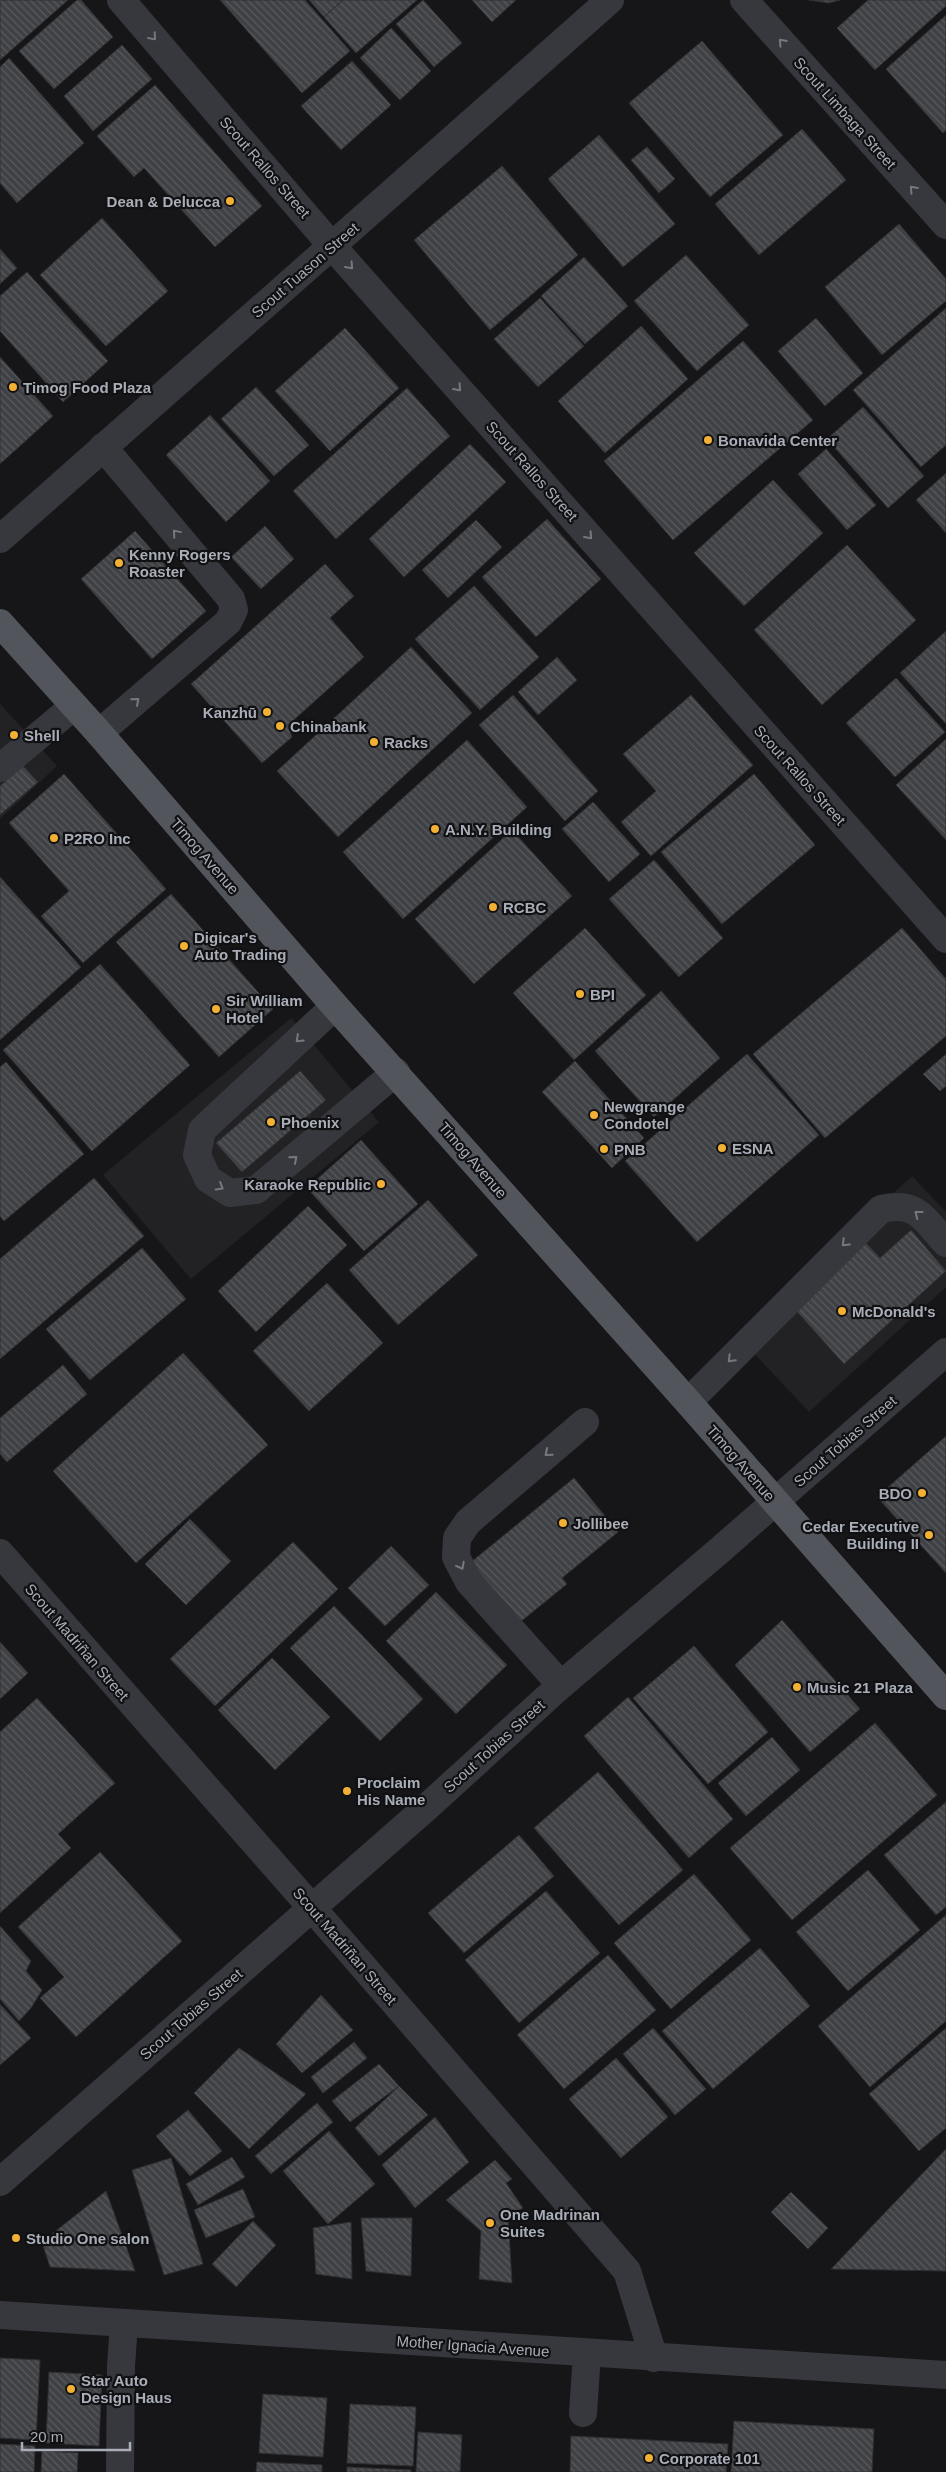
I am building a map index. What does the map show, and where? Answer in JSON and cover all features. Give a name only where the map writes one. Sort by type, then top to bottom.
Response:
[{"type":"main road","name":"Timog Avenue","points":[[2,629],[99,733],[334,1006],[396,1072],[946,1696]]},
{"type":"street","name":"Scout Rallos Street","points":[[122,0],[332,246],[946,939]]},
{"type":"street","name":"Scout Tuason Street","points":[[0,539],[610,0]]},
{"type":"street","name":"Scout Limbaga Street","points":[[744,0],[946,225]]},
{"type":"street","points":[[99,733],[228,622],[234,610],[232,599],[103,447]]},
{"type":"street","points":[[0,768],[74,706]]},
{"type":"street","points":[[334,1006],[202,1130],[197,1155],[208,1179],[230,1193],[256,1190],[396,1072]]},
{"type":"street","points":[[688,1402],[880,1209],[899,1205],[916,1211],[946,1242]]},
{"type":"street","name":"Scout Tobias Street","points":[[0,2182],[312,1908],[561,1685],[775,1502],[946,1352]]},
{"type":"street","points":[[561,1685],[469,1582],[456,1557],[457,1538],[468,1522],[585,1422]]},
{"type":"street","name":"Scout Madriñan Street","points":[[0,1553],[627,2270],[654,2358]]},
{"type":"street","name":"Mother Ignacia Avenue","points":[[0,2315],[587,2354],[946,2375]]},
{"type":"street","points":[[120,2472],[121,2366],[124,2323]]},
{"type":"street","points":[[583,2413],[587,2354]]},
{"type":"shaded area","name":"Shell","points":[[0,704],[57,766],[0,819]]},
{"type":"shaded area","points":[[291,1018],[379,1122],[191,1279],[103,1175]]},
{"type":"shaded area","name":"McDonald's","points":[[912,1176],[946,1212],[946,1287],[809,1412],[738,1336]]},
{"type":"building","points":[[0,0],[68,0],[0,60]]},
{"type":"building","points":[[77,0],[81,0],[113,37],[54,89],[19,51]]},
{"type":"building","points":[[220,0],[305,0],[350,51],[302,93]]},
{"type":"building","points":[[309,0],[343,0],[324,17]]},
{"type":"building","points":[[343,0],[417,0],[356,53],[324,17]]},
{"type":"building","points":[[423,0],[462,43],[434,67],[396,24]]},
{"type":"building","points":[[472,0],[516,0],[492,22]]},
{"type":"building","points":[[809,0],[840,0],[829,3]]},
{"type":"building","points":[[868,0],[946,0],[946,6],[875,70],[837,28]]},
{"type":"building","points":[[946,15],[946,130],[943,133],[886,69]]},
{"type":"building","points":[[391,28],[431,71],[400,100],[360,58]]},
{"type":"building","points":[[702,41],[783,135],[710,197],[629,103]]},
{"type":"building","points":[[122,45],[152,79],[93,131],[64,96]]},
{"type":"building","points":[[9,58],[84,143],[17,203],[0,183],[0,67]]},
{"type":"building","points":[[352,61],[391,105],[341,150],[301,106]]},
{"type":"building","points":[[155,85],[262,206],[215,247],[144,168],[134,177],[97,136]]},
{"type":"building","points":[[802,129],[846,180],[759,255],[715,204]]},
{"type":"building","points":[[599,135],[675,224],[623,267],[548,179]]},
{"type":"building","points":[[647,147],[675,179],[659,193],[631,160]]},
{"type":"building","points":[[502,166],[578,255],[490,330],[414,240]]},
{"type":"building","points":[[102,218],[168,291],[106,346],[40,275]]},
{"type":"building","points":[[899,224],[946,279],[946,301],[882,355],[825,287]]},
{"type":"building","points":[[0,249],[17,268],[0,284]]},
{"type":"building","points":[[686,255],[749,325],[697,371],[634,301]]},
{"type":"building","points":[[584,257],[628,306],[585,344],[541,296]]},
{"type":"building","points":[[27,272],[108,361],[63,402],[0,331],[0,296]]},
{"type":"building","points":[[540,298],[584,346],[538,387],[494,339]]},
{"type":"building","points":[[946,308],[946,445],[921,467],[853,390]]},
{"type":"building","points":[[816,318],[863,373],[825,406],[778,351]]},
{"type":"building","points":[[641,326],[688,379],[605,453],[558,401]]},
{"type":"building","points":[[345,328],[399,388],[330,451],[275,391]]},
{"type":"building","name":"Bonavida Center","points":[[743,341],[813,420],[673,540],[604,461]]},
{"type":"building","name":"Timog Food Plaza","points":[[0,357],[53,416],[0,464]]},
{"type":"building","points":[[256,387],[309,445],[274,476],[221,419]]},
{"type":"building","points":[[407,388],[450,436],[336,539],[293,491]]},
{"type":"building","points":[[863,407],[924,476],[888,508],[827,439]]},
{"type":"building","points":[[210,415],[270,481],[226,522],[166,455]]},
{"type":"building","points":[[470,444],[506,482],[404,577],[369,539]]},
{"type":"building","points":[[826,449],[876,505],[847,530],[798,474]]},
{"type":"building","points":[[946,473],[946,533],[916,500]]},
{"type":"building","points":[[773,480],[823,533],[744,606],[694,553]]},
{"type":"building","points":[[547,519],[601,579],[536,637],[482,577]]},
{"type":"building","points":[[476,520],[502,547],[448,598],[422,570]]},
{"type":"building","points":[[265,526],[294,559],[261,589],[231,557]]},
{"type":"building","points":[[135,531],[206,611],[152,659],[81,579]]},
{"type":"building","points":[[847,545],[916,620],[822,705],[754,630]]},
{"type":"building","points":[[325,564],[354,596],[330,618],[364,657],[288,725],[292,737],[262,763],[191,684]]},
{"type":"building","points":[[474,586],[539,657],[480,710],[415,639]]},
{"type":"building","points":[[946,631],[946,724],[900,673]]},
{"type":"building","name":"Racks","points":[[411,647],[472,713],[338,837],[277,771]]},
{"type":"building","points":[[557,657],[577,680],[538,715],[518,692]]},
{"type":"building","points":[[896,678],[945,732],[895,777],[846,723]]},
{"type":"building","points":[[513,695],[598,791],[565,821],[479,725]]},
{"type":"building","points":[[691,695],[753,765],[651,856],[621,822],[656,791],[623,754]]},
{"type":"building","points":[[946,739],[946,840],[896,785]]},
{"type":"building","name":"A.N.Y. Building","points":[[467,740],[527,807],[403,919],[343,852]]},
{"type":"building","points":[[23,766],[38,782],[0,815],[0,786]]},
{"type":"building","points":[[64,774],[166,889],[83,963],[41,916],[69,891],[9,823]]},
{"type":"building","points":[[754,774],[815,845],[722,924],[661,852]]},
{"type":"building","points":[[593,802],[640,854],[609,882],[562,829]]},
{"type":"building","name":"RCBC","points":[[512,830],[572,896],[474,984],[415,919]]},
{"type":"building","points":[[654,860],[723,938],[679,977],[609,899]]},
{"type":"building","points":[[0,877],[81,967],[0,1040]]},
{"type":"building","points":[[171,894],[273,1009],[219,1057],[116,942]]},
{"type":"building","name":"BPI","points":[[585,928],[646,995],[574,1060],[513,993]]},
{"type":"building","points":[[902,928],[946,979],[946,1036],[825,1138],[753,1054]]},
{"type":"building","points":[[100,964],[190,1065],[92,1151],[3,1050]]},
{"type":"building","points":[[661,991],[720,1058],[654,1117],[595,1051]]},
{"type":"building","name":"ESNA","points":[[747,1054],[819,1135],[697,1242],[625,1161]]},
{"type":"building","points":[[946,1054],[946,1086],[940,1091],[923,1074]]},
{"type":"building","name":"Newgrange Condotel","points":[[575,1061],[644,1138],[612,1168],[542,1092]]},
{"type":"building","points":[[6,1062],[84,1154],[4,1221],[0,1216],[0,1067]]},
{"type":"building","name":"Phoenix","points":[[300,1071],[326,1100],[242,1172],[216,1143]]},
{"type":"building","points":[[361,1140],[418,1204],[364,1251],[307,1188]]},
{"type":"building","points":[[94,1178],[144,1236],[0,1359],[0,1259]]},
{"type":"building","points":[[428,1200],[478,1255],[398,1325],[349,1270]]},
{"type":"building","points":[[308,1206],[347,1245],[256,1332],[218,1291]]},
{"type":"building","points":[[911,1230],[946,1271],[844,1364],[792,1306],[864,1241],[880,1258]]},
{"type":"building","points":[[142,1248],[186,1299],[90,1380],[46,1329]]},
{"type":"building","points":[[327,1283],[383,1343],[309,1411],[253,1351]]},
{"type":"building","points":[[183,1353],[268,1445],[136,1563],[53,1471]]},
{"type":"building","points":[[63,1365],[87,1394],[7,1462],[0,1454],[0,1418]]},
{"type":"building","name":"Cedar Executive Building II","points":[[946,1436],[946,1573],[877,1497]]},
{"type":"building","points":[[574,1478],[618,1532],[562,1578],[567,1584],[514,1627],[465,1567]]},
{"type":"building","points":[[190,1519],[231,1561],[186,1605],[145,1564]]},
{"type":"building","points":[[293,1542],[338,1589],[215,1706],[170,1659]]},
{"type":"building","points":[[391,1546],[429,1585],[385,1626],[348,1588]]},
{"type":"building","points":[[436,1592],[507,1665],[456,1714],[386,1641]]},
{"type":"building","points":[[334,1606],[423,1699],[380,1741],[290,1648]]},
{"type":"building","name":"Music 21 Plaza","points":[[782,1620],[860,1709],[810,1752],[735,1665]]},
{"type":"building","points":[[0,1642],[28,1673],[0,1699]]},
{"type":"building","points":[[694,1646],[768,1732],[708,1784],[633,1698]]},
{"type":"building","points":[[272,1658],[330,1717],[275,1770],[218,1710]]},
{"type":"building","points":[[628,1697],[733,1819],[689,1858],[584,1736]]},
{"type":"building","points":[[37,1698],[115,1783],[58,1834],[71,1848],[0,1913],[0,1732]]},
{"type":"building","points":[[875,1723],[937,1795],[792,1920],[730,1848]]},
{"type":"building","points":[[772,1737],[800,1770],[746,1816],[718,1783]]},
{"type":"building","points":[[598,1772],[683,1870],[619,1925],[534,1828]]},
{"type":"building","points":[[946,1802],[946,1907],[936,1915],[884,1855]]},
{"type":"building","points":[[519,1835],[554,1876],[464,1953],[428,1913]]},
{"type":"building","points":[[100,1852],[182,1941],[76,2037],[40,1998],[64,1977],[18,1927]]},
{"type":"building","points":[[868,1870],[920,1930],[848,1991],[796,1932]]},
{"type":"building","points":[[694,1874],[751,1940],[671,2009],[614,1943]]},
{"type":"building","points":[[546,1891],[600,1953],[519,2023],[465,1960]]},
{"type":"building","points":[[946,1915],[946,2021],[870,2087],[818,2026]]},
{"type":"building","points":[[0,1926],[31,1961],[26,1971],[42,1990],[31,2008],[19,2021],[0,1999]]},
{"type":"building","points":[[760,1948],[810,2006],[713,2089],[662,2031]]},
{"type":"building","points":[[608,1955],[656,2010],[564,2089],[517,2035]]},
{"type":"building","points":[[321,1995],[353,2030],[302,2073],[276,2044]]},
{"type":"building","points":[[0,2004],[31,2038],[0,2065]]},
{"type":"building","points":[[653,2028],[706,2089],[675,2115],[623,2054]]},
{"type":"building","points":[[946,2028],[946,2128],[919,2151],[869,2094]]},
{"type":"building","points":[[354,2042],[367,2058],[323,2093],[311,2077]]},
{"type":"building","points":[[239,2048],[306,2094],[249,2149],[194,2093]]},
{"type":"building","points":[[616,2058],[668,2117],[621,2158],[569,2099]]},
{"type":"building","points":[[379,2064],[399,2086],[350,2122],[332,2101]]},
{"type":"building","points":[[399,2086],[428,2115],[379,2156],[355,2128]]},
{"type":"building","points":[[317,2103],[333,2122],[271,2174],[255,2156]]},
{"type":"building","points":[[188,2110],[222,2151],[190,2176],[156,2136]]},
{"type":"building","points":[[435,2117],[469,2162],[415,2208],[382,2165]]},
{"type":"building","points":[[329,2131],[375,2184],[328,2224],[283,2171]]},
{"type":"building","points":[[946,2149],[946,2271],[831,2269]]},
{"type":"building","points":[[232,2157],[245,2177],[198,2205],[186,2184]]},
{"type":"building","points":[[171,2158],[203,2264],[164,2275],[132,2170]]},
{"type":"building","name":"One Madrinan Suites","points":[[495,2160],[512,2179],[506,2183],[523,2208],[508,2215],[512,2283],[479,2279],[481,2231],[446,2200]]},
{"type":"building","points":[[243,2189],[255,2217],[206,2238],[194,2210]]},
{"type":"building","points":[[106,2191],[135,2271],[50,2267],[42,2242]]},
{"type":"building","points":[[791,2192],[828,2228],[808,2249],[771,2212]]},
{"type":"building","points":[[361,2218],[412,2218],[411,2276],[366,2271]]},
{"type":"building","points":[[253,2221],[276,2245],[236,2287],[212,2264]]},
{"type":"building","points":[[351,2222],[352,2279],[316,2274],[313,2228]]},
{"type":"building","points":[[0,2358],[40,2360],[36,2440],[0,2438]]},
{"type":"building","points":[[49,2372],[102,2375],[99,2446],[46,2443]]},
{"type":"building","points":[[263,2394],[327,2398],[323,2457],[259,2453]]},
{"type":"building","points":[[350,2404],[416,2407],[413,2466],[347,2463]]},
{"type":"building","points":[[734,2421],[874,2429],[872,2472],[731,2472]]},
{"type":"building","points":[[418,2432],[462,2435],[460,2472],[416,2472]]},
{"type":"building","name":"Corporate 101","points":[[571,2436],[728,2444],[726,2472],[570,2472]]},
{"type":"building","points":[[0,2444],[35,2446],[34,2472],[0,2472]]},
{"type":"building","points":[[42,2451],[78,2453],[77,2472],[41,2472]]},
{"type":"building","points":[[257,2462],[322,2465],[322,2472],[256,2472]]},
{"type":"building","points":[[347,2467],[411,2470],[411,2472],[347,2472]]},
{"type":"place","name":"Dean & Delucca","points":[[230,201]]},
{"type":"place","name":"Timog Food Plaza","points":[[13,387]]},
{"type":"place","name":"Bonavida Center","points":[[708,440]]},
{"type":"place","name":"Kenny Rogers Roaster","points":[[119,563]]},
{"type":"place","name":"Kanzhū","points":[[267,712]]},
{"type":"place","name":"Chinabank","points":[[280,726]]},
{"type":"place","name":"Shell","points":[[14,735]]},
{"type":"place","name":"Racks","points":[[374,742]]},
{"type":"place","name":"A.N.Y. Building","points":[[435,829]]},
{"type":"place","name":"P2RO Inc","points":[[54,838]]},
{"type":"place","name":"RCBC","points":[[493,907]]},
{"type":"place","name":"Digicar's Auto Trading","points":[[184,946]]},
{"type":"place","name":"BPI","points":[[580,994]]},
{"type":"place","name":"Sir William Hotel","points":[[216,1009]]},
{"type":"place","name":"Newgrange Condotel","points":[[594,1115]]},
{"type":"place","name":"Phoenix","points":[[271,1122]]},
{"type":"place","name":"ESNA","points":[[722,1148]]},
{"type":"place","name":"PNB","points":[[604,1149]]},
{"type":"place","name":"Karaoke Republic","points":[[381,1184]]},
{"type":"place","name":"McDonald's","points":[[842,1311]]},
{"type":"place","name":"BDO","points":[[922,1493]]},
{"type":"place","name":"Jollibee","points":[[563,1523]]},
{"type":"place","name":"Cedar Executive Building II","points":[[929,1535]]},
{"type":"place","name":"Music 21 Plaza","points":[[797,1687]]},
{"type":"place","name":"Proclaim His Name","points":[[347,1791]]},
{"type":"place","name":"One Madrinan Suites","points":[[490,2223]]},
{"type":"place","name":"Studio One salon","points":[[16,2238]]},
{"type":"place","name":"Star Auto Design Haus","points":[[71,2389]]},
{"type":"place","name":"Corporate 101","points":[[649,2458]]}]
